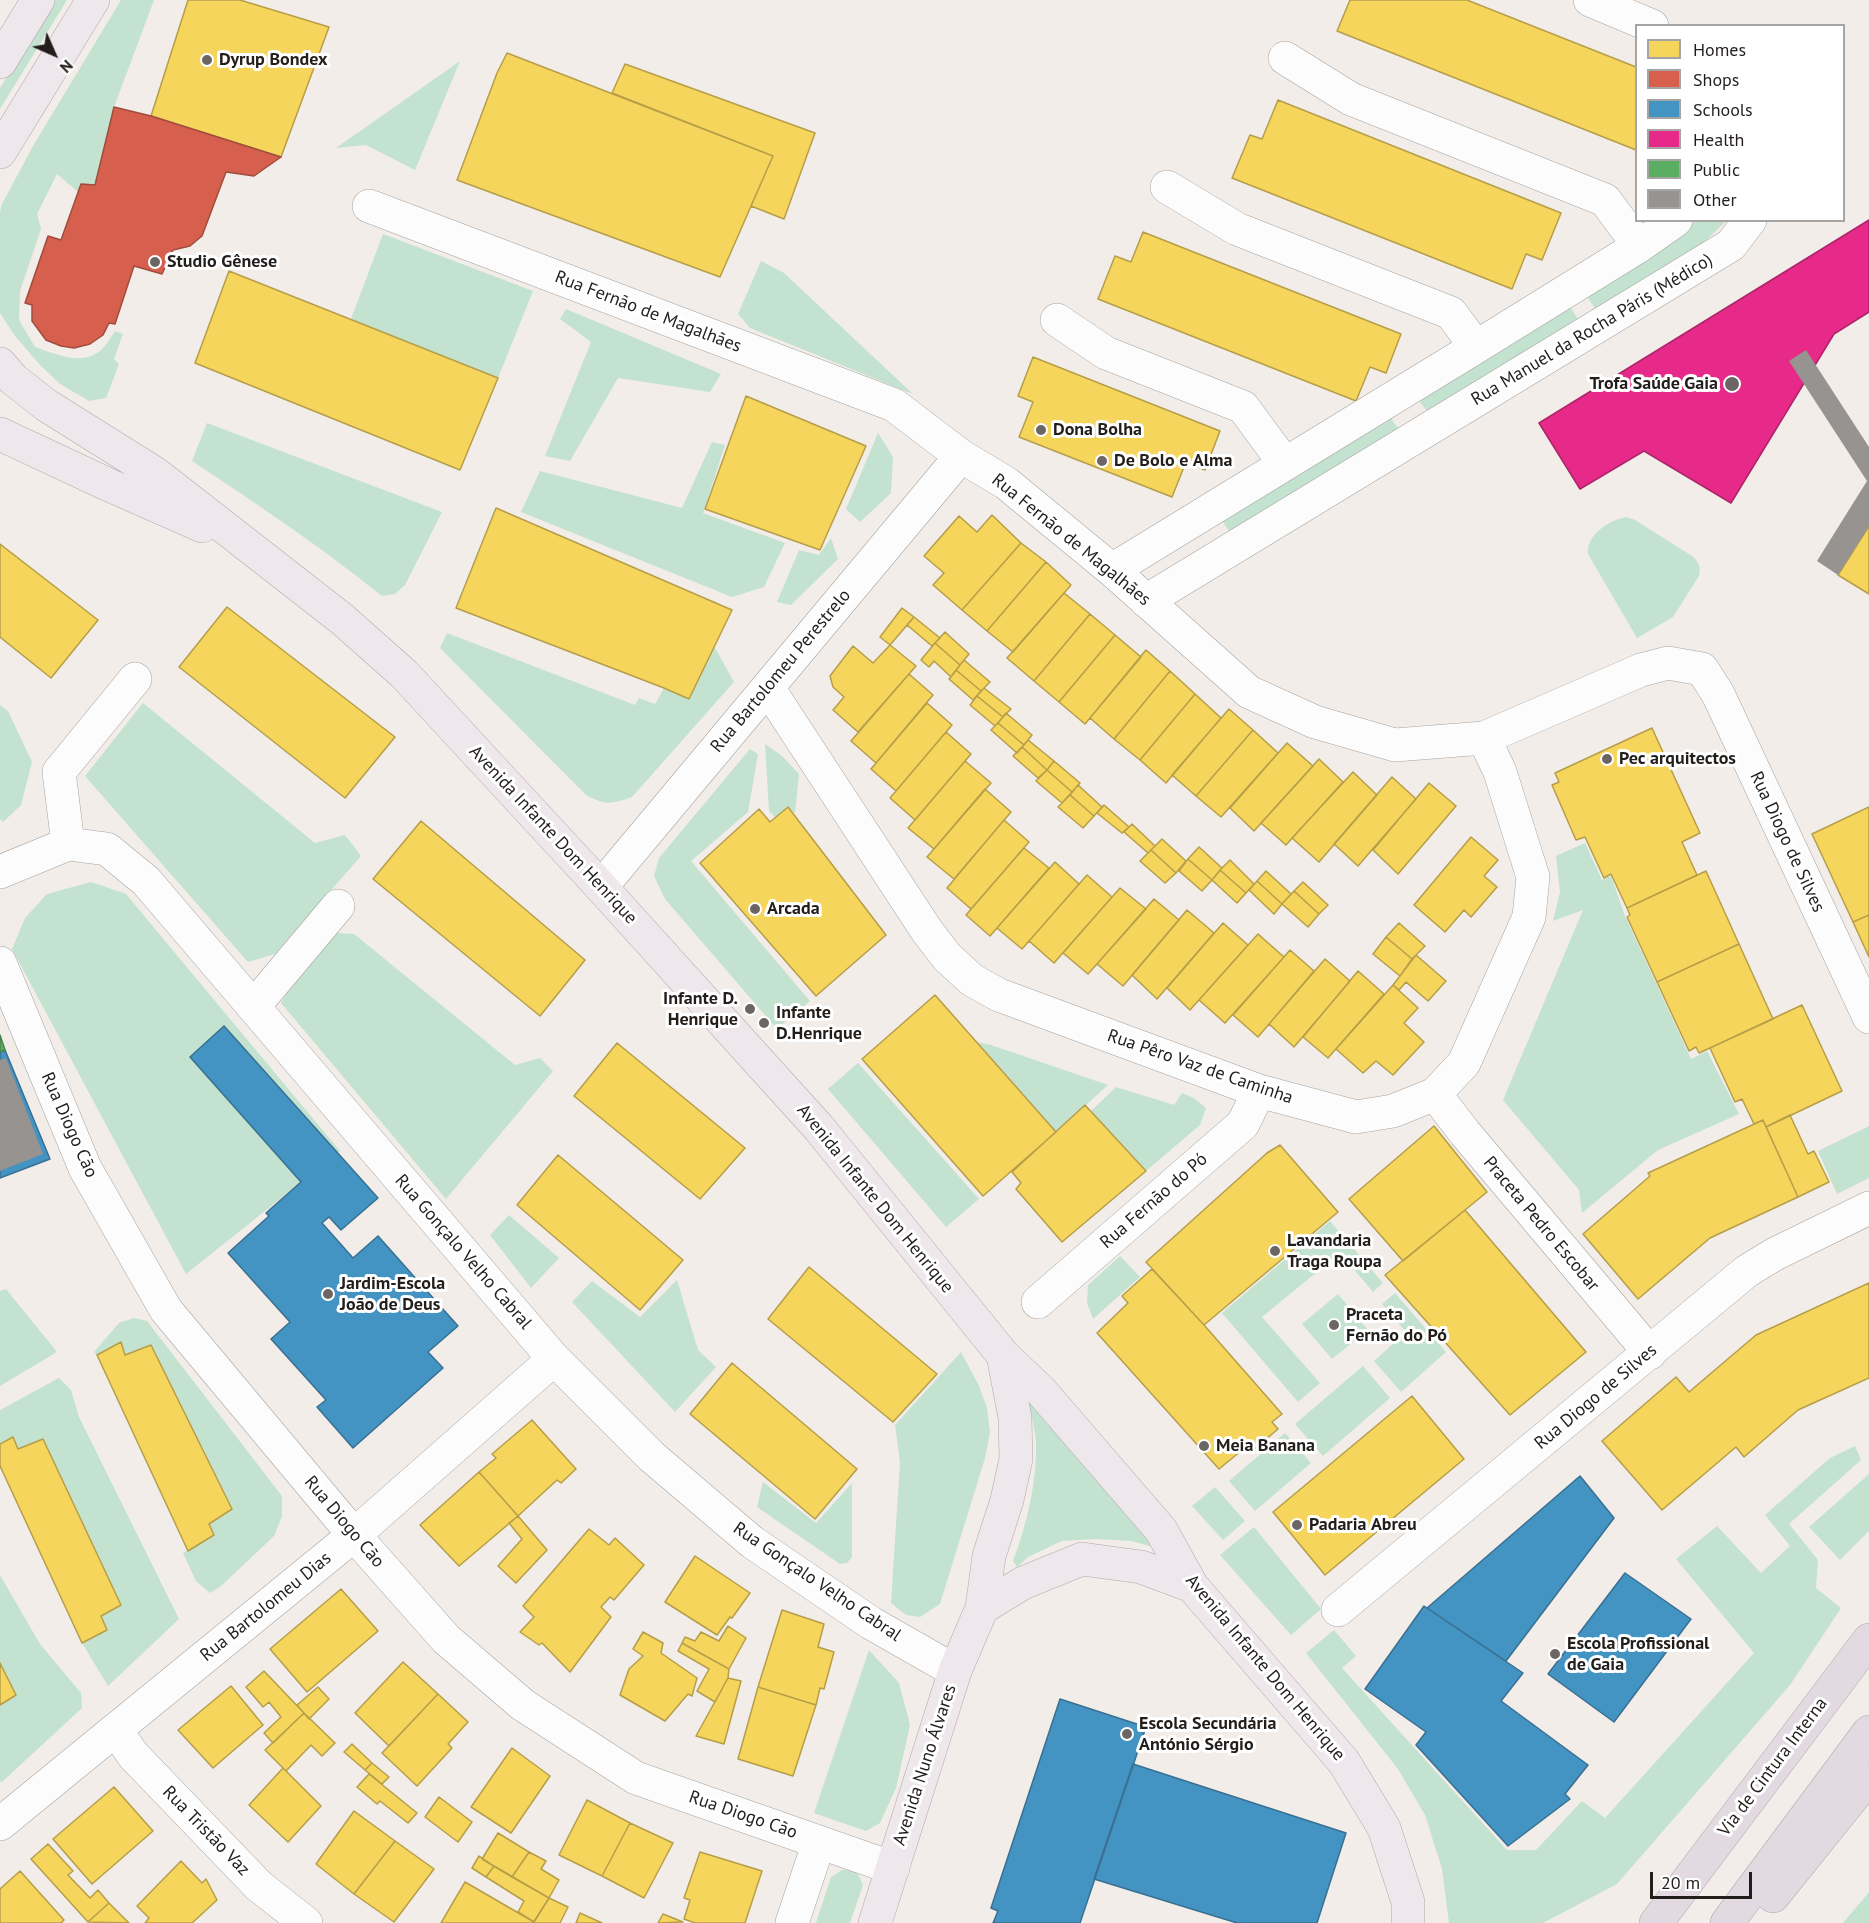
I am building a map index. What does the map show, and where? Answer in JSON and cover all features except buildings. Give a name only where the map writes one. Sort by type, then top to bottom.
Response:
[{"type":"highway","name":"Via de Cintura Interna","points":[[1656,1923],[1869,1640]]},
{"type":"highway","points":[[1728,1923],[1869,1732]]},
{"type":"highway","points":[[1743,1923],[1779,1890],[1869,1777]]},
{"type":"main road","points":[[0,62],[38,0]]},
{"type":"main road","points":[[0,152],[93,0]]},
{"type":"main road","name":"Avenida Infante Dom Henrique","points":[[0,364],[13,379],[46,405],[156,474],[342,619],[404,674],[601,886],[819,1128],[1003,1355],[1041,1391],[1161,1530],[1192,1586],[1344,1762],[1384,1828],[1408,1902],[1408,1923]]},
{"type":"main road","name":"Avenida Infante Dom Henrique","points":[[0,434],[109,485],[245,544]]},
{"type":"main road","name":"Avenida Nuno Álvares","points":[[875,1923],[955,1671],[981,1608],[989,1556],[1017,1460],[1015,1418],[1003,1355]]},
{"type":"main road","points":[[981,1608],[1023,1583],[1082,1559],[1142,1567],[1192,1586]]},
{"type":"street","points":[[1590,0],[1647,24]]},
{"type":"street","points":[[1285,58],[1351,99],[1605,201],[1639,246]]},
{"type":"street","points":[[1167,187],[1237,229],[1451,313],[1476,347]]},
{"type":"street","name":"Rua Fernão de Magalhães","points":[[369,206],[894,405],[961,456],[1006,483],[1112,570],[1249,692],[1315,722],[1395,745],[1484,738],[1641,670],[1668,663],[1702,669]]},
{"type":"street","points":[[1112,570],[1639,246],[1673,222]]},
{"type":"street","name":"Rua Manuel da Rocha Páris (Médico)","points":[[1146,601],[1731,245],[1748,222]]},
{"type":"street","points":[[1057,320],[1106,352],[1244,407],[1285,464]]},
{"type":"street","points":[[1401,393],[1404,413],[1426,431]]},
{"type":"street","name":"Rua Bartolomeu Perestrelo","points":[[601,886],[961,456]]},
{"type":"street","name":"Rua Diogo de Silves","points":[[1702,669],[1723,703],[1869,1017]]},
{"type":"street","points":[[68,844],[59,772],[135,679]]},
{"type":"street","name":"Rua Pêro Vaz de Caminha","points":[[768,688],[927,931],[947,957],[972,980],[999,995],[1259,1091],[1356,1117],[1393,1111],[1435,1094],[1464,1063],[1529,918],[1533,877],[1500,772],[1484,738]]},
{"type":"street","name":"Rua Gonçalo Velho Cabral","points":[[0,872],[68,844],[107,849],[146,881],[554,1359],[651,1456],[752,1542],[872,1623],[955,1671]]},
{"type":"street","points":[[254,1006],[338,906]]},
{"type":"street","name":"Rua Diogo Cão","points":[[0,963],[85,1168],[166,1310],[354,1535],[446,1638],[523,1705],[636,1778],[893,1868]]},
{"type":"street","name":"Rua Fernão do Pó","points":[[1038,1302],[1243,1124],[1259,1091]]},
{"type":"street","name":"Praceta Pedro Escobar","points":[[1435,1094],[1465,1133],[1650,1353]]},
{"type":"street","name":"Rua Diogo de Silves","points":[[1338,1610],[1747,1271],[1775,1254],[1869,1208]]},
{"type":"street","name":"Rua Bartolomeu Dias","points":[[0,1824],[354,1535],[554,1359]]},
{"type":"street","name":"Rua Tristão Vaz","points":[[116,1730],[133,1755],[259,1886],[306,1923]]},
{"type":"street","points":[[792,1923],[819,1842]]},
{"type":"green space","points":[[55,0],[67,0],[0,109],[0,88]]},
{"type":"green space","points":[[121,0],[154,0],[114,107],[95,185],[82,184],[78,192],[57,174],[37,214],[41,229],[20,291],[19,320],[35,347],[68,357],[85,358],[100,351],[115,331],[123,334],[114,359],[119,364],[106,398],[89,401],[60,384],[40,365],[15,336],[0,313],[0,212],[33,146]]},
{"type":"green space","points":[[460,61],[415,170],[366,145],[336,148]]},
{"type":"green space","points":[[1694,222],[1725,222],[1691,255],[1598,313],[1584,292],[1680,233]]},
{"type":"green space","points":[[383,234],[533,291],[498,378],[351,319]]},
{"type":"green space","points":[[761,261],[784,273],[913,394],[750,328],[738,314]]},
{"type":"green space","points":[[1567,302],[1579,321],[1438,411],[1426,410],[1418,399]]},
{"type":"green space","points":[[566,309],[721,374],[710,392],[618,378],[570,461],[545,456],[591,342],[560,319]]},
{"type":"green space","points":[[1390,410],[1393,422],[1403,433],[1231,534],[1219,516]]},
{"type":"green space","points":[[207,423],[442,512],[405,585],[395,594],[382,596],[312,543],[192,461]]},
{"type":"green space","points":[[878,433],[893,457],[891,493],[860,522],[846,509]]},
{"type":"green space","points":[[712,442],[725,445],[703,513],[785,543],[764,587],[732,597],[521,512],[540,471],[682,508]]},
{"type":"green space","points":[[1626,517],[1635,520],[1692,556],[1700,567],[1699,576],[1673,617],[1637,638],[1588,554],[1588,547],[1600,529],[1613,521]]},
{"type":"green space","points":[[831,538],[838,559],[791,605],[777,602],[799,550],[819,555]]},
{"type":"green space","points":[[447,633],[635,705],[639,698],[655,704],[664,688],[689,699],[714,646],[734,682],[632,797],[604,802],[586,795],[440,648]]},
{"type":"green space","points":[[143,703],[315,843],[345,835],[361,856],[275,954],[248,962],[85,776]]},
{"type":"green space","points":[[0,705],[8,711],[32,762],[21,805],[3,822],[0,819]]},
{"type":"green space","points":[[765,744],[782,756],[799,774],[795,813],[788,807],[775,817],[769,811]]},
{"type":"green space","points":[[750,749],[758,754],[748,812],[691,861],[810,1001],[777,1029],[665,899],[654,876],[659,858]]},
{"type":"green space","points":[[1585,843],[1602,880],[1611,876],[1625,916],[1691,1059],[1707,1051],[1739,1114],[1658,1150],[1582,1213],[1579,1190],[1503,1100],[1583,910],[1553,921],[1560,892],[1556,856]]},
{"type":"green space","points":[[91,882],[126,894],[340,1151],[186,1274],[12,949],[25,918],[47,894]]},
{"type":"green space","points":[[336,933],[354,934],[515,1065],[540,1058],[553,1071],[446,1199],[281,1003],[289,989]]},
{"type":"green space","points":[[977,1042],[991,1045],[1108,1085],[1056,1132]]},
{"type":"green space","points":[[858,1063],[979,1199],[946,1227],[828,1089]]},
{"type":"green space","points":[[1116,1087],[1174,1105],[1182,1093],[1194,1098],[1206,1108],[1200,1125],[1146,1171],[1091,1111]]},
{"type":"green space","points":[[1869,1126],[1869,1178],[1837,1194],[1818,1151]]},
{"type":"green space","points":[[509,1215],[559,1258],[531,1288],[490,1235]]},
{"type":"green space","points":[[1330,1221],[1383,1283],[1373,1292],[1340,1253],[1262,1317],[1320,1383],[1298,1402],[1222,1313]]},
{"type":"green space","points":[[1120,1256],[1140,1277],[1093,1319],[1087,1303],[1088,1285]]},
{"type":"green space","points":[[677,1280],[698,1350],[716,1367],[675,1412],[572,1302],[592,1281],[640,1317]]},
{"type":"green space","points":[[6,1289],[57,1352],[0,1386],[0,1291]]},
{"type":"green space","points":[[1395,1293],[1446,1352],[1401,1392],[1374,1361],[1406,1332],[1382,1304]]},
{"type":"green space","points":[[1338,1294],[1368,1330],[1332,1359],[1302,1324]]},
{"type":"green space","points":[[134,1318],[147,1321],[282,1496],[282,1516],[274,1536],[221,1586],[210,1593],[196,1581],[183,1553],[214,1535],[209,1524],[232,1508],[151,1345],[125,1355],[121,1343],[97,1355],[94,1352],[119,1323]]},
{"type":"green space","points":[[961,1352],[979,1386],[987,1408],[990,1432],[985,1458],[940,1604],[920,1617],[906,1615],[891,1603],[900,1463],[895,1425]]},
{"type":"green space","points":[[1363,1366],[1390,1398],[1323,1456],[1295,1424]]},
{"type":"green space","points":[[59,1378],[71,1390],[79,1417],[179,1619],[108,1686],[82,1643],[107,1630],[101,1616],[121,1605],[43,1439],[18,1449],[13,1437],[0,1444],[0,1410]]},
{"type":"green space","points":[[1028,1401],[1154,1547],[1131,1541],[1096,1539],[1062,1541],[1028,1557],[1017,1567],[1013,1561],[1023,1532],[1035,1473],[1035,1437]]},
{"type":"green space","points":[[1285,1433],[1311,1463],[1255,1511],[1229,1481]]},
{"type":"green space","points":[[1855,1446],[1861,1460],[1789,1524],[1818,1560],[1816,1588],[1841,1608],[1790,1685],[1617,1884],[1543,1923],[1449,1923],[1442,1869],[1425,1815],[1398,1769],[1306,1653],[1334,1630],[1356,1656],[1342,1668],[1507,1850],[1536,1850],[1582,1801],[1605,1818],[1754,1653],[1676,1559],[1717,1526],[1761,1573],[1790,1546],[1765,1515],[1830,1458]]},
{"type":"green space","points":[[1869,1474],[1869,1531],[1840,1560],[1809,1527]]},
{"type":"green space","points":[[763,1482],[816,1523],[852,1483],[852,1557],[847,1563],[840,1564],[757,1507]]},
{"type":"green space","points":[[1215,1487],[1245,1521],[1223,1540],[1192,1506]]},
{"type":"green space","points":[[1254,1527],[1321,1609],[1291,1635],[1220,1555]]},
{"type":"green space","points":[[0,1575],[40,1644],[81,1693],[82,1708],[2,1782],[0,1781],[0,1705],[15,1695],[0,1663]]},
{"type":"green space","points":[[869,1650],[899,1683],[910,1725],[896,1788],[880,1823],[866,1831],[814,1813]]},
{"type":"green space","points":[[842,1870],[856,1870],[863,1885],[850,1923],[816,1923],[831,1877]]},
{"type":"green space","points":[[1869,1892],[1869,1923],[1843,1923]]},
{"type":"place","name":"Dyrup Bondex","points":[[207,60]]},
{"type":"place","name":"Studio Gênese","points":[[155,262]]},
{"type":"place","name":"Trofa Saúde Gaia","points":[[1732,384]]},
{"type":"place","name":"Dona Bolha","points":[[1041,430]]},
{"type":"place","name":"De Bolo e Alma","points":[[1102,461]]},
{"type":"place","name":"Pec arquitectos","points":[[1607,759]]},
{"type":"place","name":"Arcada","points":[[755,909]]},
{"type":"place","name":"Infante D. Henrique","points":[[750,1009]]},
{"type":"place","name":"Infante D.Henrique","points":[[764,1023]]},
{"type":"place","name":"Lavandaria Traga Roupa","points":[[1275,1251]]},
{"type":"place","name":"Jardim-Escola João de Deus","points":[[328,1294]]},
{"type":"place","name":"Praceta Fernão do Pó","points":[[1334,1325]]},
{"type":"place","name":"Meia Banana","points":[[1204,1446]]},
{"type":"place","name":"Padaria Abreu","points":[[1297,1525]]},
{"type":"place","name":"Escola Profissional de Gaia","points":[[1555,1654]]},
{"type":"place","name":"Escola Secundária António Sérgio","points":[[1127,1734]]}]
